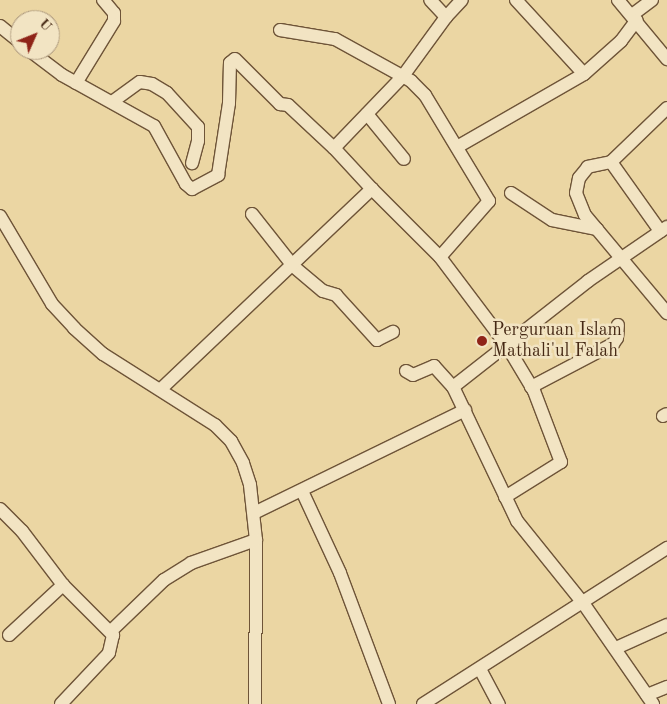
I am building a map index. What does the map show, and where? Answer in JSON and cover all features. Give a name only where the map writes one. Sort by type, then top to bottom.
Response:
[{"type":"street","points":[[76,83],[114,21],[114,13],[103,0]]},
{"type":"street","points":[[430,0],[446,17]]},
{"type":"street","points":[[334,148],[403,76],[446,17],[462,0]]},
{"type":"street","points":[[516,0],[584,74]]},
{"type":"street","points":[[618,0],[665,53]]},
{"type":"street","points":[[457,147],[584,74],[621,41],[634,18],[652,0]]},
{"type":"street","points":[[0,26],[10,34]]},
{"type":"street","points":[[280,30],[335,39],[403,76],[425,95],[489,203],[440,256]]},
{"type":"street","points":[[43,60],[76,83],[152,124],[160,133],[186,184],[192,189],[218,175],[229,103],[231,60],[238,62],[280,104],[288,105],[334,148],[440,256],[507,346],[531,386],[562,462],[505,497]]},
{"type":"street","points":[[112,102],[140,82],[152,84],[167,94],[198,127],[198,141],[192,163]]},
{"type":"street","points":[[667,108],[611,162],[588,167],[577,185],[578,201],[597,229],[667,313]]},
{"type":"street","points":[[367,114],[404,159]]},
{"type":"street","points":[[453,387],[621,257],[663,229],[611,162]]},
{"type":"street","points":[[161,389],[293,266],[372,188]]},
{"type":"street","points":[[511,193],[552,220],[597,229]]},
{"type":"street","points":[[252,214],[293,266],[323,291],[336,295],[377,340],[393,332]]},
{"type":"street","points":[[0,216],[52,304],[68,322],[103,354],[197,410],[231,441],[243,463],[254,513],[256,540],[255,704]]},
{"type":"street","points":[[531,386],[613,344],[617,338],[618,325]]},
{"type":"street","points":[[406,371],[413,375],[434,366],[453,387],[517,521],[583,603],[616,648],[650,700],[667,687]]},
{"type":"street","points":[[254,513],[465,410]]},
{"type":"street","points":[[302,491],[337,565],[388,704]]},
{"type":"street","points":[[0,509],[22,532],[63,585],[111,631],[113,638],[109,652],[61,704]]},
{"type":"street","points":[[111,631],[164,580],[191,563],[256,540]]},
{"type":"street","points":[[423,704],[667,548]]},
{"type":"street","points":[[9,635],[63,585]]},
{"type":"street","points":[[616,648],[667,625]]},
{"type":"street","points":[[480,669],[499,704]]},
{"type":"place","name":"Perguruan Islam Mathali'ul Falah","points":[[482,341]]}]
